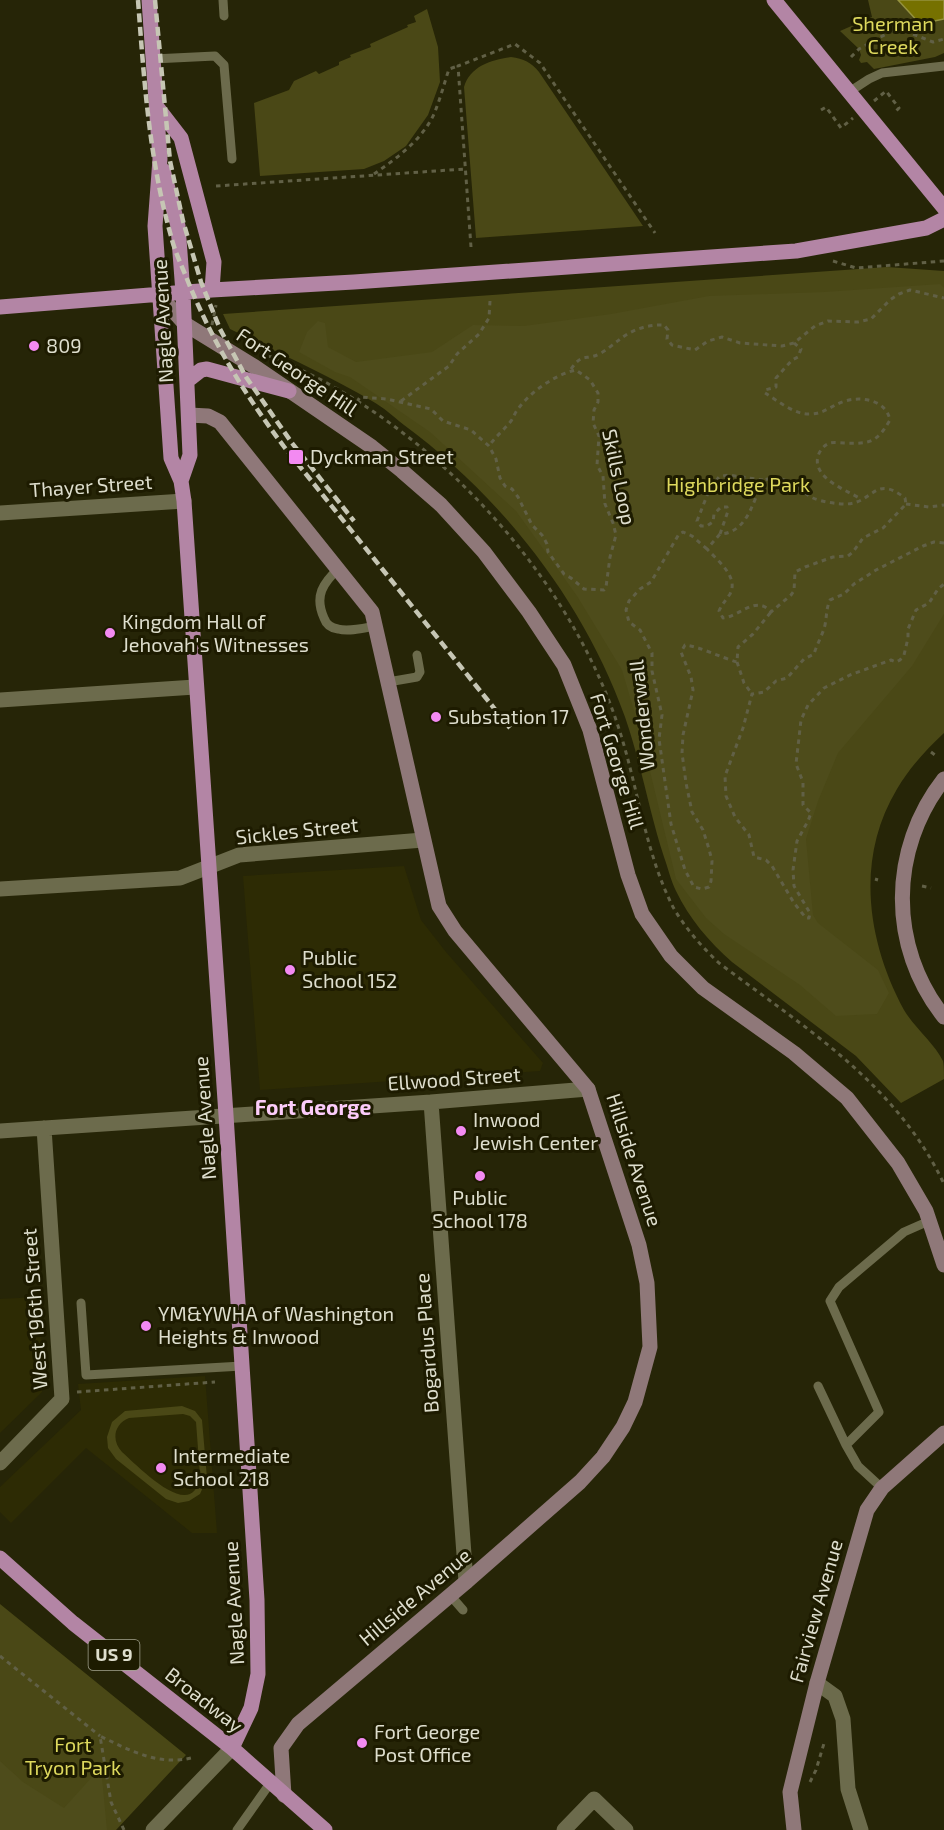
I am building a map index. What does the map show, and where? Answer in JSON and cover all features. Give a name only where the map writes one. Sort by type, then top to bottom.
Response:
[{"type":"main road","name":"Nagle Avenue","points":[[149,0],[160,159],[154,226],[171,458],[181,481],[184,501],[256,1600],[258,1674],[251,1708],[232,1748]]},
{"type":"main road","points":[[774,0],[944,208]]},
{"type":"main road","points":[[157,107],[181,138],[214,262],[216,289]]},
{"type":"main road","name":"Nagle Avenue","points":[[160,159],[178,226],[183,293],[190,455],[181,481]]},
{"type":"main road","points":[[0,307],[216,289],[354,282],[796,251],[926,228],[944,219]]},
{"type":"main road","points":[[187,381],[201,370],[207,369],[289,391]]},
{"type":"main road","name":"Broadway","points":[[0,1558],[73,1623],[232,1748],[325,1830]]},
{"type":"street","name":"Fort George Hill","points":[[159,295],[185,324],[372,447],[441,506],[484,552],[529,612],[564,665],[590,730],[628,875],[642,914],[671,956],[703,988],[794,1053],[847,1098],[898,1163],[926,1211],[944,1265]]},
{"type":"street","name":"Hillside Avenue","points":[[189,415],[208,416],[220,422],[368,604],[372,612],[439,906],[455,931],[588,1089],[639,1245],[647,1283],[650,1317],[650,1347],[635,1401],[623,1426],[603,1457],[580,1482],[466,1582],[298,1724],[281,1748],[284,1795]]},
{"type":"street","name":"Thayer Street","points":[[0,513],[184,501]]},
{"type":"street","points":[[0,700],[195,687]]},
{"type":"street","points":[[944,779],[924,809],[911,839],[904,869],[902,897],[903,917],[918,972],[944,1017]]},
{"type":"street","name":"Sickles Street","points":[[0,890],[180,878],[239,855],[423,840]]},
{"type":"street","name":"Ellwood Street","points":[[0,1131],[588,1089]]},
{"type":"street","name":"Bogardus Place","points":[[431,1102],[466,1582]]},
{"type":"street","name":"West 196th Street","points":[[0,1463],[62,1398],[44,1128]]},
{"type":"street","name":"Fairview Avenue","points":[[794,1830],[790,1792],[817,1683],[867,1510],[882,1488],[944,1433]]},
{"type":"street","points":[[817,1683],[835,1696],[843,1719],[848,1789],[861,1830]]},
{"type":"street","points":[[153,1830],[232,1748]]},
{"type":"street","points":[[564,1830],[594,1799],[626,1830]]},
{"type":"lane","points":[[223,0],[224,16]]},
{"type":"lane","points":[[153,59],[215,56],[224,65],[232,159]]},
{"type":"lane","points":[[849,92],[882,73],[944,66]]},
{"type":"lane","points":[[339,568],[326,581],[319,593],[320,610],[326,622],[339,630],[375,626]]},
{"type":"lane","points":[[388,682],[417,677],[420,672],[417,655]]},
{"type":"lane","points":[[846,1445],[879,1412],[830,1301],[840,1287],[904,1232],[929,1221]]},
{"type":"lane","points":[[81,1303],[86,1375],[242,1366]]},
{"type":"lane","points":[[818,1386],[858,1466],[882,1488]]},
{"type":"lane","points":[[450,1595],[463,1610]]},
{"type":"lane","points":[[237,1830],[272,1782]]},
{"type":"path","points":[[851,57],[859,49],[897,28],[933,42],[944,39]]},
{"type":"path","points":[[373,175],[405,151],[423,132],[433,115],[448,69],[515,44],[540,63],[655,233]]},
{"type":"path","points":[[458,66],[471,247]]},
{"type":"path","points":[[883,93],[886,91],[899,108],[896,111]]},
{"type":"path","points":[[821,110],[826,107],[841,128],[843,126]]},
{"type":"path","points":[[216,186],[465,169]]},
{"type":"path","points":[[826,260],[856,268],[944,261]]},
{"type":"path","points":[[212,340],[216,289]]},
{"type":"path","points":[[357,402],[366,396],[401,401],[431,409],[443,421],[471,430],[489,446],[528,397],[570,371],[583,357],[599,355],[622,337],[638,329],[664,324],[668,330],[667,339],[672,345],[695,350],[708,341],[722,337],[740,343],[782,346],[794,343],[815,326],[828,321],[858,322],[871,319],[890,300],[910,290],[944,298]]},
{"type":"path","points":[[401,401],[449,366],[457,354],[479,334],[489,318],[490,301]]},
{"type":"path","points":[[794,343],[801,349],[798,357],[792,360],[776,378],[776,387],[765,390],[765,393],[783,403],[789,410],[810,414],[825,412],[845,401],[863,399],[880,404],[889,414],[890,420],[886,428],[870,442],[830,443],[820,450],[817,459],[819,469],[824,476],[861,500]]},
{"type":"path","name":"Skills Loop","points":[[489,446],[496,459],[500,478],[505,486],[512,489],[518,497],[532,525],[547,544],[548,552],[564,574],[584,589],[604,590],[616,535],[614,523],[605,504],[603,476],[597,465],[599,436],[593,423],[598,393],[590,380],[580,371],[570,371]]},
{"type":"path","points":[[771,612],[768,608],[758,605],[747,606],[737,614],[723,618],[719,611],[733,585],[732,578],[707,549],[720,534],[728,511],[727,507],[721,507],[707,526],[701,526],[697,521],[713,482],[719,477],[728,475],[763,480],[773,477],[784,478],[814,498],[848,504],[884,488],[895,490],[905,498],[906,504]]},
{"type":"path","points":[[720,534],[728,534],[737,530],[744,522],[763,480]]},
{"type":"path","points":[[906,504],[929,507],[944,505]]},
{"type":"path","points":[[752,694],[744,684],[736,662],[738,647],[794,591],[795,572],[833,557],[848,556],[863,538],[883,528],[906,504]]},
{"type":"path","name":"Wonderwall","points":[[707,549],[692,536],[683,532],[679,534],[651,582],[640,589],[629,601],[626,610],[629,622],[640,630],[652,653],[652,671],[662,715],[659,739],[671,824],[685,870],[694,887],[702,889],[709,887],[712,861],[703,830],[693,812],[686,783],[682,753],[683,735],[693,690],[691,677],[681,652],[685,645],[693,646],[712,655],[736,662]]},
{"type":"path","points":[[752,694],[764,692],[776,681],[787,678],[804,659],[814,654],[825,627],[826,609],[830,600],[844,594],[854,584],[876,570],[923,546],[934,542],[944,543]]},
{"type":"path","points":[[752,694],[725,776],[726,796],[735,817],[749,835],[754,857],[766,860],[772,866],[794,903],[806,918],[809,918],[810,913],[794,886],[793,870],[797,841],[811,813],[803,805],[803,782],[796,764],[801,720],[808,705],[824,688],[878,664],[900,660],[904,655],[908,629],[916,610],[929,603],[944,584]]},
{"type":"path","points":[[931,752],[935,755]]},
{"type":"path","points":[[922,886],[931,888]]},
{"type":"path","points":[[75,1392],[215,1382]]},
{"type":"path","points":[[0,1656],[100,1736],[152,1758],[178,1762],[195,1757]]},
{"type":"path","points":[[100,1736],[111,1802],[124,1830]]},
{"type":"path","points":[[810,1782],[825,1740]]},
{"type":"shaded area","points":[[898,0],[944,0],[944,19],[920,24]]},
{"type":"shaded area","points":[[404,866],[421,920],[543,1063],[540,1071],[260,1090],[243,876]]},
{"type":"shaded area","points":[[38,1297],[43,1371],[42,1392],[0,1433],[0,1299]]},
{"type":"shaded area","name":"Intermediate School 218","points":[[205,1376],[217,1533],[192,1533],[86,1448],[11,1523],[0,1512],[0,1487],[81,1410],[78,1384]]},
{"type":"green space","name":"Sherman Creek","points":[[868,0],[898,0],[920,24],[944,19],[944,53],[935,57],[874,69],[867,62],[861,63],[859,49],[840,31],[872,17]]},
{"type":"green space","points":[[427,9],[438,47],[440,82],[428,115],[406,146],[384,161],[364,169],[260,176],[254,103],[289,90],[294,81],[316,71],[319,74],[339,65],[339,62],[351,57],[350,55],[371,47],[370,44],[416,22],[414,16]]},
{"type":"green space","points":[[511,57],[527,62],[539,72],[643,226],[476,238],[464,87],[471,74],[482,65]]},
{"type":"green space","name":"Highbridge Park","points":[[887,267],[944,271],[944,733],[907,773],[897,789],[884,816],[875,843],[871,871],[874,928],[891,984],[904,1010],[935,1048],[943,1063],[944,1079],[901,1103],[856,1056],[732,962],[693,920],[671,879],[631,734],[608,674],[563,593],[506,519],[440,454],[380,406],[338,382],[230,329],[223,314]]},
{"type":"green space","name":"Highbridge Park","points":[[940,284],[944,288],[944,614],[912,666],[838,753],[818,801],[806,839],[813,915],[818,923],[878,970],[889,993],[877,1014],[836,1016],[800,985],[724,934],[706,918],[676,879],[642,738],[622,670],[577,596],[516,511],[430,432],[350,377],[335,372],[299,352],[307,332],[318,321],[325,323],[328,347],[356,362],[432,352],[473,325],[524,326],[611,314],[709,296],[824,292]]},
{"type":"green space","points":[[182,1406],[195,1411],[202,1420],[207,1478],[200,1494],[189,1501],[178,1503],[166,1499],[116,1459],[108,1448],[107,1437],[112,1422],[125,1411]],"holes":[[[183,1414],[190,1416],[196,1422],[200,1475],[196,1489],[187,1495],[177,1494],[164,1488],[122,1452],[115,1438],[117,1428],[129,1418]]]},
{"type":"green space","name":"Fort Tryon Park","points":[[0,1604],[186,1755],[116,1830],[0,1830]]},
{"type":"green space","points":[[0,1761],[23,1782],[64,1808],[101,1767],[107,1830],[0,1830]]},
{"type":"railway","points":[[138,0],[148,119],[157,178],[177,255],[217,343],[242,386],[285,448],[510,728]]},
{"type":"railway","points":[[155,0],[170,161],[183,221],[201,282],[220,329],[246,377],[292,443],[354,521]]},
{"type":"place","name":"809","points":[[34,346]]},
{"type":"place","name":"Dyckman Street","points":[[296,457]]},
{"type":"place","name":"Kingdom Hall of Jehovah's Witnesses","points":[[110,633]]},
{"type":"place","name":"Substation 17","points":[[436,717]]},
{"type":"place","name":"Public School 152","points":[[290,970]]},
{"type":"place","name":"Inwood Jewish Center","points":[[461,1131]]},
{"type":"place","name":"Public School 178","points":[[480,1176]]},
{"type":"place","name":"YM&YWHA of Washington Heights & Inwood","points":[[146,1326]]},
{"type":"place","name":"Intermediate School 218","points":[[161,1468]]},
{"type":"place","name":"Fort George Post Office","points":[[362,1743]]},
{"type":"district","name":"Fort George","points":[[313,1108]]}]
